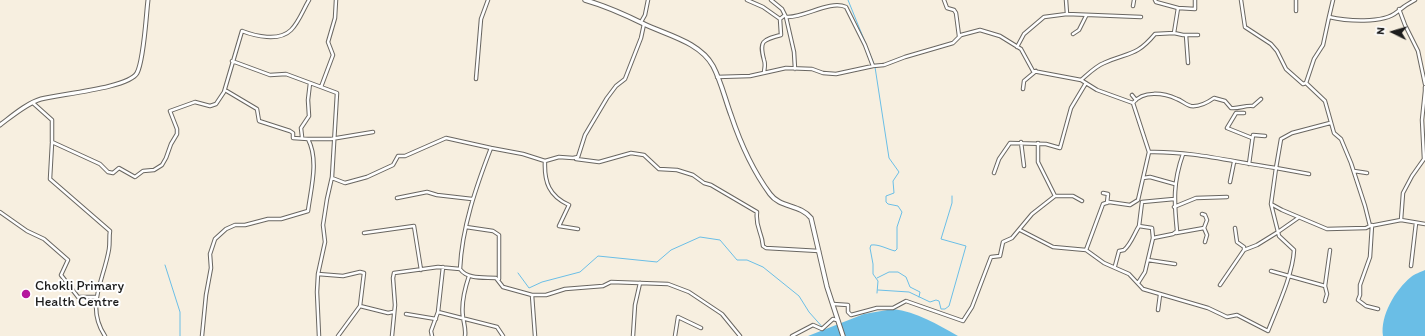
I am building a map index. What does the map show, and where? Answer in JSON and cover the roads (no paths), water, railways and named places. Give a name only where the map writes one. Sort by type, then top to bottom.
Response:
[{"type":"main road","points":[[585,0],[610,7],[690,45],[707,59],[717,77],[733,122],[751,164],[774,199],[798,208],[808,215],[813,225],[832,304],[843,336]]},
{"type":"street","points":[[0,125],[33,103],[42,99],[127,81],[134,76],[138,70],[144,43],[148,0]]},
{"type":"street","points":[[52,142],[100,164],[108,172],[113,173],[119,168],[135,177],[142,171],[154,170],[162,165],[177,134],[178,129],[170,111],[195,102],[210,106],[216,104],[224,90],[242,31],[262,37],[284,34],[291,30],[309,0]]},
{"type":"street","points":[[321,87],[334,53],[328,42],[335,18],[336,0]]},
{"type":"street","points":[[476,79],[481,19],[488,0]]},
{"type":"street","points":[[576,158],[581,153],[582,141],[588,129],[607,98],[614,88],[625,79],[641,38],[648,0]]},
{"type":"street","points":[[747,0],[763,7],[780,19]]},
{"type":"street","points":[[771,0],[779,6],[786,16],[795,58],[795,69]]},
{"type":"street","points":[[944,0],[947,7],[954,10],[956,13],[959,36]]},
{"type":"street","points":[[1066,0],[1066,14]]},
{"type":"street","points":[[1133,6],[1134,0]]},
{"type":"street","points":[[1155,0],[1156,2],[1178,8],[1195,10],[1195,0]]},
{"type":"street","points":[[1241,0],[1245,27],[1271,44],[1277,51],[1286,69],[1302,84],[1306,83],[1325,101],[1330,123],[1334,133],[1341,139],[1354,171],[1371,225],[1370,257],[1360,285],[1360,295],[1358,300],[1366,306],[1378,309]]},
{"type":"street","points":[[1296,0],[1296,11]]},
{"type":"street","points":[[1306,83],[1314,60],[1323,46],[1334,0]]},
{"type":"street","points":[[1329,17],[1350,20],[1372,20],[1397,12],[1399,8],[1415,0]]},
{"type":"street","points":[[780,19],[786,16],[791,18],[837,4],[846,7],[874,66]]},
{"type":"street","points":[[1174,32],[1178,8]]},
{"type":"street","points":[[1399,8],[1405,25],[1418,51],[1425,86],[1422,120],[1424,159],[1412,176],[1403,193],[1401,220]]},
{"type":"street","points":[[1017,47],[1024,34],[1041,19],[1066,14],[1140,17]]},
{"type":"street","points":[[1073,34],[1080,30],[1086,16]]},
{"type":"street","points":[[764,73],[765,61],[761,49],[762,44],[765,40],[781,35],[780,19]]},
{"type":"street","points":[[717,77],[738,77],[786,68],[812,69],[832,74],[874,66],[952,43],[959,36],[985,30],[1000,36],[1021,49],[1033,71],[1081,80],[1097,90],[1133,103]]},
{"type":"street","points":[[1081,80],[1103,63],[1128,56],[1144,48],[1155,34],[1174,32],[1186,35],[1198,35]]},
{"type":"street","points":[[1186,35],[1188,63]]},
{"type":"street","points":[[232,61],[270,75],[286,74],[337,93],[332,178],[323,225],[325,246],[318,274],[318,336]]},
{"type":"street","points":[[1023,90],[1024,81],[1036,71]]},
{"type":"street","points":[[302,137],[301,128],[309,116],[308,100],[310,83]]},
{"type":"street","points":[[994,173],[1010,143],[1038,143],[1060,148],[1071,108],[1086,83]]},
{"type":"street","points":[[224,90],[257,109],[259,121],[290,131],[293,133],[293,138],[334,138],[373,132]]},
{"type":"street","points":[[1133,103],[1136,100],[1152,93],[1176,98],[1190,106],[1207,104],[1214,98],[1225,101],[1231,108],[1236,109],[1246,105],[1254,106],[1261,99]]},
{"type":"street","points":[[1132,95],[1136,100]]},
{"type":"street","points":[[33,103],[52,120],[50,179],[110,230],[109,249],[96,297],[99,326],[105,336]]},
{"type":"street","points":[[1086,250],[1103,204],[1133,204],[1138,200],[1149,152],[1133,103]]},
{"type":"street","points":[[1244,113],[1236,113],[1227,128],[1252,138]]},
{"type":"street","points":[[1020,230],[1052,247],[1086,250],[1104,263],[1115,266],[1129,274],[1143,289],[1208,308],[1228,317],[1237,314],[1268,331],[1294,258],[1294,250],[1279,236],[1271,204],[1281,139],[1292,133],[1330,123]]},
{"type":"street","points":[[1249,164],[1252,135],[1265,136]]},
{"type":"street","points":[[332,178],[344,183],[367,178],[393,165],[398,156],[405,156],[446,138],[523,154],[545,161],[561,156],[599,162],[631,154],[644,155],[659,169],[677,170],[693,175],[704,183],[711,185],[757,212],[756,227],[762,235],[763,246],[766,248],[819,251]]},
{"type":"street","points":[[202,336],[206,295],[211,268],[210,254],[215,239],[226,229],[235,225],[245,225],[308,211],[313,157],[308,139]]},
{"type":"street","points":[[1020,142],[1024,166]]},
{"type":"street","points":[[1038,143],[1038,162],[1055,196]]},
{"type":"street","points":[[460,269],[472,199],[490,148]]},
{"type":"street","points":[[1149,152],[1222,158],[1234,162],[1309,174]]},
{"type":"street","points":[[1175,233],[1177,231],[1174,207],[1175,184],[1183,154]]},
{"type":"street","points":[[545,161],[544,172],[549,189],[557,199],[569,205],[560,220],[559,226],[578,230]]},
{"type":"street","points":[[1230,182],[1234,162]]},
{"type":"street","points":[[1354,171],[1366,173]]},
{"type":"street","points":[[1143,178],[1150,177],[1175,184]]},
{"type":"street","points":[[397,198],[427,192],[437,195],[472,199]]},
{"type":"street","points":[[1103,193],[1108,194],[1107,203]]},
{"type":"street","points":[[832,304],[848,305],[848,312],[851,315],[877,308],[893,308],[906,301],[963,321],[972,307],[992,257],[1000,256],[1004,242],[1010,241],[1032,214],[1055,196],[1073,196],[1082,200]]},
{"type":"street","points":[[1174,207],[1196,198],[1227,197]]},
{"type":"street","points":[[1115,266],[1119,251],[1124,250],[1129,246],[1131,239],[1139,226],[1142,202],[1174,199]]},
{"type":"street","points":[[1271,204],[1327,229],[1366,228],[1371,225],[1401,220],[1425,224]]},
{"type":"street","points":[[0,212],[27,231],[44,239],[68,260],[61,275],[78,297],[96,297]]},
{"type":"street","points":[[1202,214],[1207,220],[1204,228],[1207,235],[1205,242]]},
{"type":"street","points":[[1220,285],[1244,250],[1257,246],[1298,217]]},
{"type":"street","points":[[1411,266],[1416,223]]},
{"type":"street","points":[[364,233],[414,226],[421,270]]},
{"type":"street","points":[[1138,283],[1145,272],[1153,238],[1152,228],[1139,226]]},
{"type":"street","points":[[466,227],[498,233],[499,280],[503,287],[532,295],[546,295],[565,289],[603,286],[611,282],[668,284],[689,292],[722,314],[740,336]]},
{"type":"street","points":[[1153,238],[1204,228]]},
{"type":"street","points":[[1235,228],[1237,242],[1244,247],[1244,250]]},
{"type":"street","points":[[1325,301],[1327,294],[1325,286],[1330,250]]},
{"type":"street","points":[[1148,260],[1175,264]]},
{"type":"street","points":[[392,336],[393,312],[395,305],[394,273],[443,267],[460,269],[469,276],[499,280]]},
{"type":"street","points":[[432,336],[431,331],[438,312],[443,267]]},
{"type":"street","points":[[1271,271],[1288,277],[1325,286]]},
{"type":"street","points":[[318,274],[344,276],[363,272],[364,274],[360,306],[338,336]]},
{"type":"street","points":[[465,336],[466,330],[463,317],[465,289],[469,276]]},
{"type":"street","points":[[633,336],[635,306],[640,283]]},
{"type":"street","points":[[532,295],[535,336]]},
{"type":"street","points":[[1158,310],[1160,295]]},
{"type":"street","points":[[360,306],[388,313],[393,312]]},
{"type":"street","points":[[438,312],[463,317],[497,327],[503,336]]},
{"type":"street","points":[[406,314],[436,319]]},
{"type":"street","points":[[675,336],[678,317],[702,328]]},
{"type":"street","points":[[792,336],[813,325],[822,329],[826,327],[833,319],[837,320]]},
{"type":"water","points":[[1425,270],[1425,336],[1383,336],[1386,312],[1394,296],[1405,282],[1416,274]]},
{"type":"water","points":[[893,309],[919,316],[958,336],[808,336],[864,314]]},
{"type":"waterway","points":[[848,0],[874,64]]},
{"type":"waterway","points":[[875,67],[889,158],[899,172],[893,181],[894,193],[886,196],[886,202],[888,204],[898,206],[902,212],[897,227],[897,249],[895,251],[874,245],[871,245],[870,248],[873,274],[878,281],[877,293]]},
{"type":"waterway","points":[[878,290],[909,292],[930,302],[936,300],[939,301],[941,309],[945,309],[949,306],[966,246],[941,239],[952,203],[952,196]]},
{"type":"waterway","points":[[518,273],[529,288],[542,282],[580,272],[598,256],[657,262],[671,250],[700,237],[720,240],[737,260],[747,260],[763,267],[799,296],[809,312],[825,330]]},
{"type":"waterway","points":[[165,265],[180,312],[180,336]]},
{"type":"waterway","points":[[877,278],[889,272],[898,272],[906,277],[910,287],[920,292],[919,297]]},
{"type":"place","name":"Chokli Primary Health Centre","points":[[26,294]]}]
